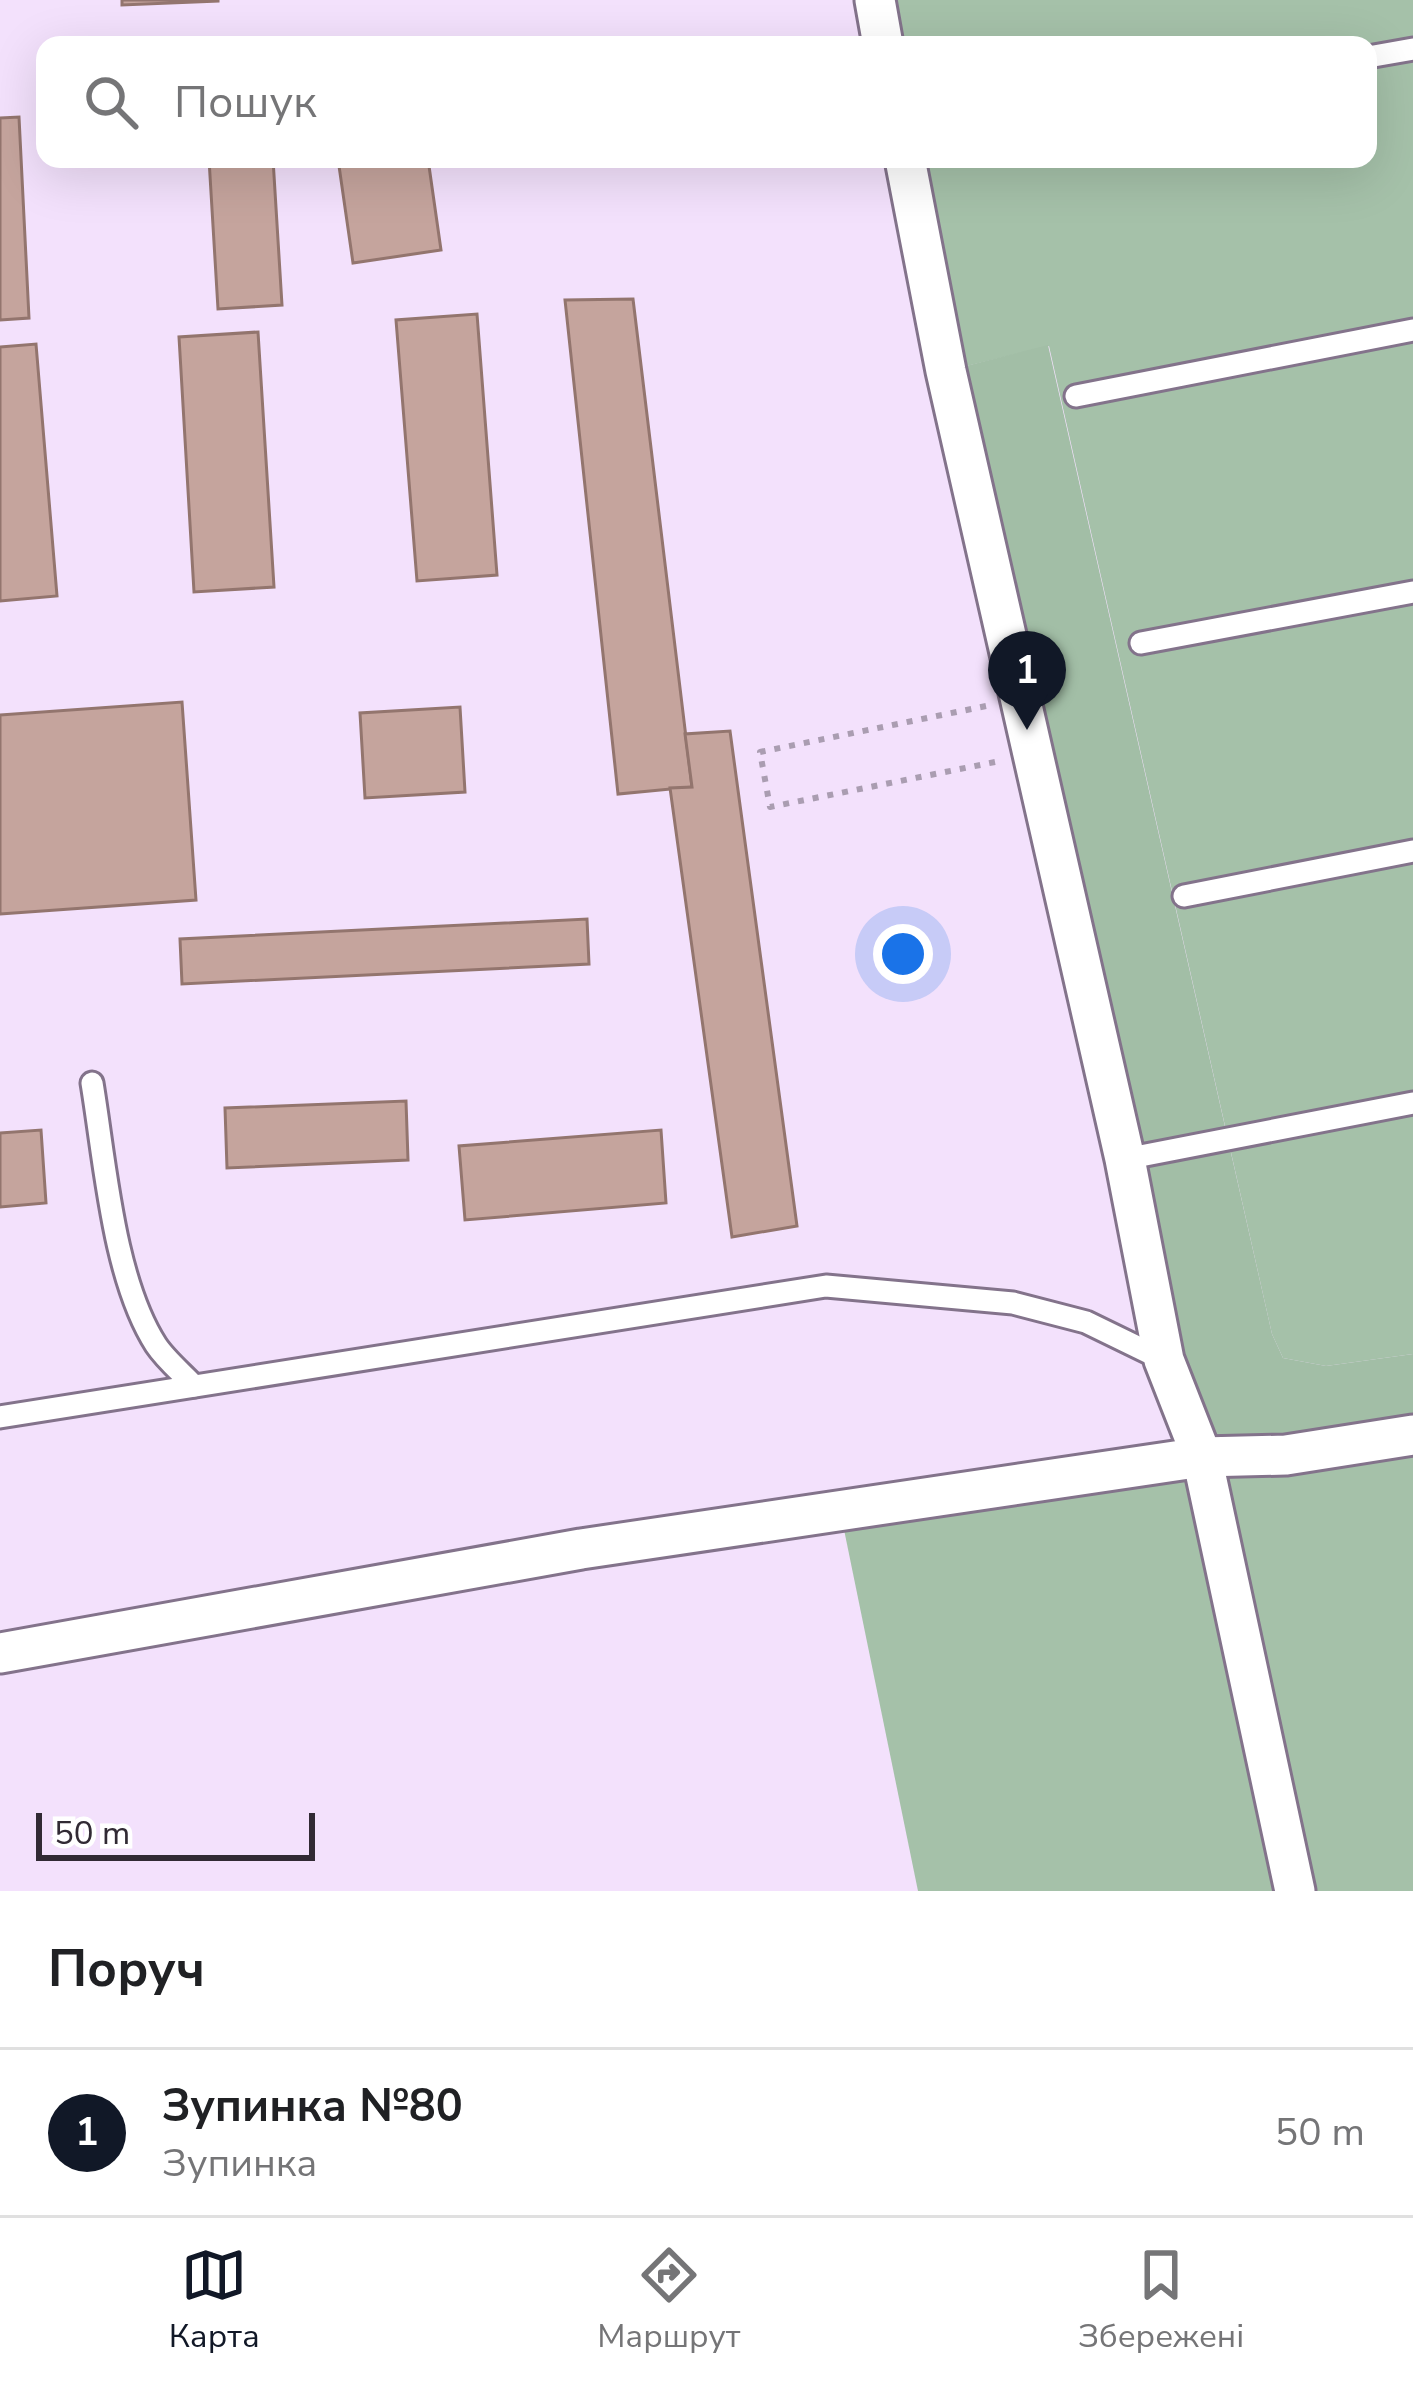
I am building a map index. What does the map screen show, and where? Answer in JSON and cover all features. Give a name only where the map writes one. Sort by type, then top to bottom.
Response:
[{"type":"street","points":[[875,0],[882,36]]},
{"type":"street","points":[[907,168],[946,371],[1125,1160],[1165,1360],[1202,1457],[1294,1891]]},
{"type":"street","points":[[0,1654],[581,1550],[1202,1457],[1286,1455],[1413,1435]]},
{"type":"lane","points":[[1377,56],[1413,49]]},
{"type":"lane","points":[[1076,396],[1413,330]]},
{"type":"lane","points":[[1141,644],[1413,592]]},
{"type":"lane","points":[[1184,896],[1413,851]]},
{"type":"lane","points":[[92,1083],[115,1220],[133,1287],[156,1344],[194,1386]]},
{"type":"lane","points":[[1125,1160],[1413,1103]]},
{"type":"lane","points":[[0,1417],[826,1286],[1012,1304],[1086,1322],[1165,1360]]},
{"type":"path","points":[[1021,699],[760,752],[770,807],[1033,754]]},
{"type":"green space","points":[[875,0],[1413,0],[1413,1354],[1326,1366],[1283,1358],[1272,1334],[1049,346],[946,371],[907,168],[1377,168],[1377,36],[881,36]]},
{"type":"green space","points":[[1048,345],[1272,1334],[1283,1358],[1326,1366],[1413,1354],[1413,1435],[1202,1457],[946,371]]},
{"type":"green space","points":[[1413,1435],[1413,1891],[918,1891],[840,1510]]},
{"type":"building","points":[[122,0],[218,0],[218,1],[122,5]]},
{"type":"building","points":[[19,117],[29,318],[0,320],[0,118]]},
{"type":"building","points":[[210,168],[274,168],[282,305],[218,309]]},
{"type":"building","points":[[339,168],[429,168],[441,250],[353,263]]},
{"type":"building","points":[[633,299],[692,787],[618,794],[565,300]]},
{"type":"building","points":[[477,314],[497,575],[417,581],[396,320]]},
{"type":"building","points":[[258,332],[274,587],[194,592],[179,337]]},
{"type":"building","points":[[36,344],[57,596],[0,601],[0,347]]},
{"type":"building","points":[[182,702],[196,900],[0,914],[0,715]]},
{"type":"building","points":[[460,707],[465,792],[365,798],[360,713]]},
{"type":"building","points":[[730,731],[797,1226],[732,1237],[670,788],[692,787],[685,734]]},
{"type":"building","points":[[587,919],[589,964],[182,984],[180,939]]},
{"type":"building","points":[[406,1101],[408,1160],[227,1168],[225,1108]]},
{"type":"building","points":[[41,1130],[46,1203],[0,1207],[0,1133]]},
{"type":"building","points":[[661,1130],[666,1203],[465,1220],[459,1146]]},
{"type":"place","name":"Зупинка №80","points":[[1027,730]]}]
